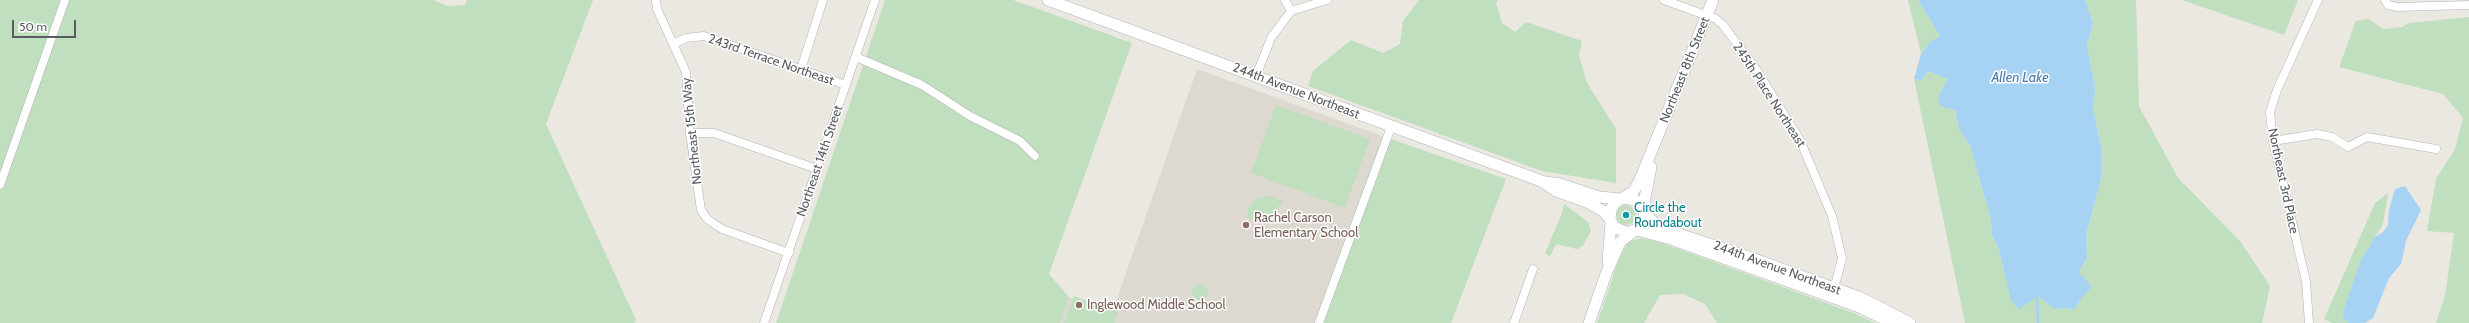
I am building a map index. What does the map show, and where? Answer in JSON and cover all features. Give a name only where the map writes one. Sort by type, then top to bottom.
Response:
[{"type":"street","points":[[0,185],[66,0]]},
{"type":"street","name":"Northeast 15th Way","points":[[656,0],[657,9],[686,72],[690,133],[701,210],[708,219],[722,230],[789,252]]},
{"type":"street","points":[[801,69],[824,0]]},
{"type":"street","name":"Northeast 14th Street","points":[[764,323],[875,0]]},
{"type":"street","name":"244th Avenue Northeast","points":[[1048,0],[1544,182],[1560,184],[1599,197],[1622,199]]},
{"type":"street","points":[[1285,0],[1291,11]]},
{"type":"street","points":[[1256,76],[1271,38],[1291,11],[1327,0]]},
{"type":"street","name":"245th Place Northeast","points":[[1664,0],[1706,15],[1723,24],[1756,69],[1800,140],[1832,216],[1842,258],[1833,293]]},
{"type":"street","name":"Northeast 8th Street","points":[[1622,199],[1633,192],[1639,182],[1713,0]]},
{"type":"street","name":"Northeast 3rd Place","points":[[2308,323],[2306,281],[2270,126],[2272,102],[2318,0]]},
{"type":"street","points":[[2385,0],[2388,5],[2397,7],[2469,5]]},
{"type":"street","name":"243rd Terrace Northeast","points":[[673,44],[686,38],[704,36],[846,85]]},
{"type":"street","points":[[856,57],[922,85],[970,116],[1020,141],[1035,156]]},
{"type":"street","points":[[1319,323],[1391,127]]},
{"type":"street","points":[[690,133],[714,133],[817,169]]},
{"type":"street","points":[[2273,141],[2317,134],[2332,137],[2348,147],[2368,137],[2436,149]]},
{"type":"street","name":"Northeast 8th Street","points":[[1644,211],[1656,150],[1656,140]]},
{"type":"street","name":"244th Avenue Northeast","points":[[1544,182],[1556,191],[1587,202],[1603,211],[1611,221]]},
{"type":"street","points":[[1589,323],[1606,274],[1620,242],[1643,224],[1644,211],[1636,200],[1622,199],[1611,209],[1606,274]]},
{"type":"street","name":"244th Avenue Northeast","points":[[1644,211],[1660,228],[1743,255],[1833,293],[1910,323]]},
{"type":"street","points":[[1611,221],[1618,231],[1635,231]]},
{"type":"street","name":"244th Avenue Northeast","points":[[1635,231],[1671,239],[1833,293]]},
{"type":"street","points":[[1514,323],[1533,269]]},
{"type":"street","name":"244th Avenue Northeast","points":[[1881,312],[1893,323]]},
{"type":"shaded area","name":"Rachel Carson Elementary School","points":[[1197,69],[1382,136],[1314,323],[1060,323],[1069,297],[1112,313]]},
{"type":"green space","points":[[0,0],[433,0],[448,6],[465,5],[467,0],[593,0],[546,124],[636,320],[634,323],[0,323]]},
{"type":"green space","points":[[885,0],[1013,0],[1132,43],[1049,274],[1069,297],[1060,323],[776,323]]},
{"type":"green space","points":[[1419,0],[1498,0],[1496,3],[1502,23],[1515,32],[1526,22],[1582,41],[1579,56],[1587,83],[1616,129],[1616,183],[1542,171],[1308,86],[1313,71],[1351,40],[1383,53],[1400,44],[1403,21]]},
{"type":"green space","points":[[1908,0],[1918,0],[1940,36],[1930,42],[1921,54]]},
{"type":"green space","points":[[2085,0],[2136,0],[2139,106],[2178,178],[2240,241],[2270,286],[2262,323],[1965,323],[1914,79],[1922,80],[1928,71],[1948,79],[1938,97],[1940,106],[1955,110],[1959,129],[1970,145],[1991,220],[1992,235],[1999,250],[2007,283],[2038,295],[2054,309],[2066,308],[2074,310],[2082,296],[2092,287],[2079,273],[2087,258],[2086,235],[2101,179],[2101,146],[2093,110],[2095,88],[2087,45],[2093,23]]},
{"type":"green space","points":[[2182,0],[2298,0],[2284,35]]},
{"type":"green space","points":[[2469,17],[2469,323],[2436,323],[2445,296],[2454,233],[2427,231],[2436,179],[2455,149],[2463,118],[2443,94],[2339,67],[2356,21],[2369,19],[2383,29],[2402,27],[2409,23]]},
{"type":"green space","points":[[1276,105],[1370,139],[1345,208],[1251,173]]},
{"type":"green space","points":[[1382,136],[1506,179],[1451,323],[1314,323]]},
{"type":"green space","points":[[2388,193],[2383,224],[2361,260],[2349,323],[2332,323],[2324,319],[2375,203]]},
{"type":"green space","points":[[1271,196],[1283,201],[1274,212],[1270,215],[1262,212],[1256,219],[1246,218],[1249,207],[1253,202],[1258,198]]},
{"type":"green space","points":[[1564,204],[1588,222],[1591,231],[1583,246],[1577,249],[1556,244],[1550,257],[1545,253],[1561,216]]},
{"type":"green space","points":[[1626,205],[1633,208],[1636,215],[1633,222],[1626,225],[1619,222],[1616,215],[1619,208]]},
{"type":"green space","points":[[1641,238],[1662,243],[1851,312],[1875,323],[1717,323],[1705,304],[1683,294],[1660,295],[1644,323],[1597,323],[1618,262],[1628,242]]},
{"type":"green space","points":[[1200,284],[1207,289],[1208,292],[1203,299],[1200,300],[1193,295],[1192,292],[1197,285]]},
{"type":"green space","name":"Inglewood Middle School","points":[[1074,296],[1118,312],[1114,323],[1064,323]]},
{"type":"water","name":"Allen Lake","points":[[1918,0],[2085,0],[2093,23],[2087,45],[2095,88],[2093,110],[2101,146],[2101,179],[2086,235],[2087,258],[2079,272],[2092,287],[2082,297],[2074,310],[2066,308],[2054,309],[2038,296],[2019,309],[2011,300],[1999,250],[1992,235],[1991,220],[1970,145],[1959,129],[1955,110],[1940,106],[1938,97],[1948,79],[1928,71],[1922,80],[1914,79],[1921,54],[1930,42],[1940,36]]},
{"type":"water","points":[[2405,186],[2421,210],[2406,241],[2401,264],[2389,278],[2373,318],[2365,323],[2349,323],[2344,319],[2343,312],[2361,260],[2375,237],[2383,232],[2388,225],[2389,210],[2395,189]]},
{"type":"waterway","points":[[2037,294],[2038,323]]},
{"type":"place","name":"Circle the Roundabout","points":[[1626,215]]},
{"type":"place","name":"Rachel Carson Elementary School","points":[[1246,225]]},
{"type":"place","name":"Inglewood Middle School","points":[[1079,305]]}]
